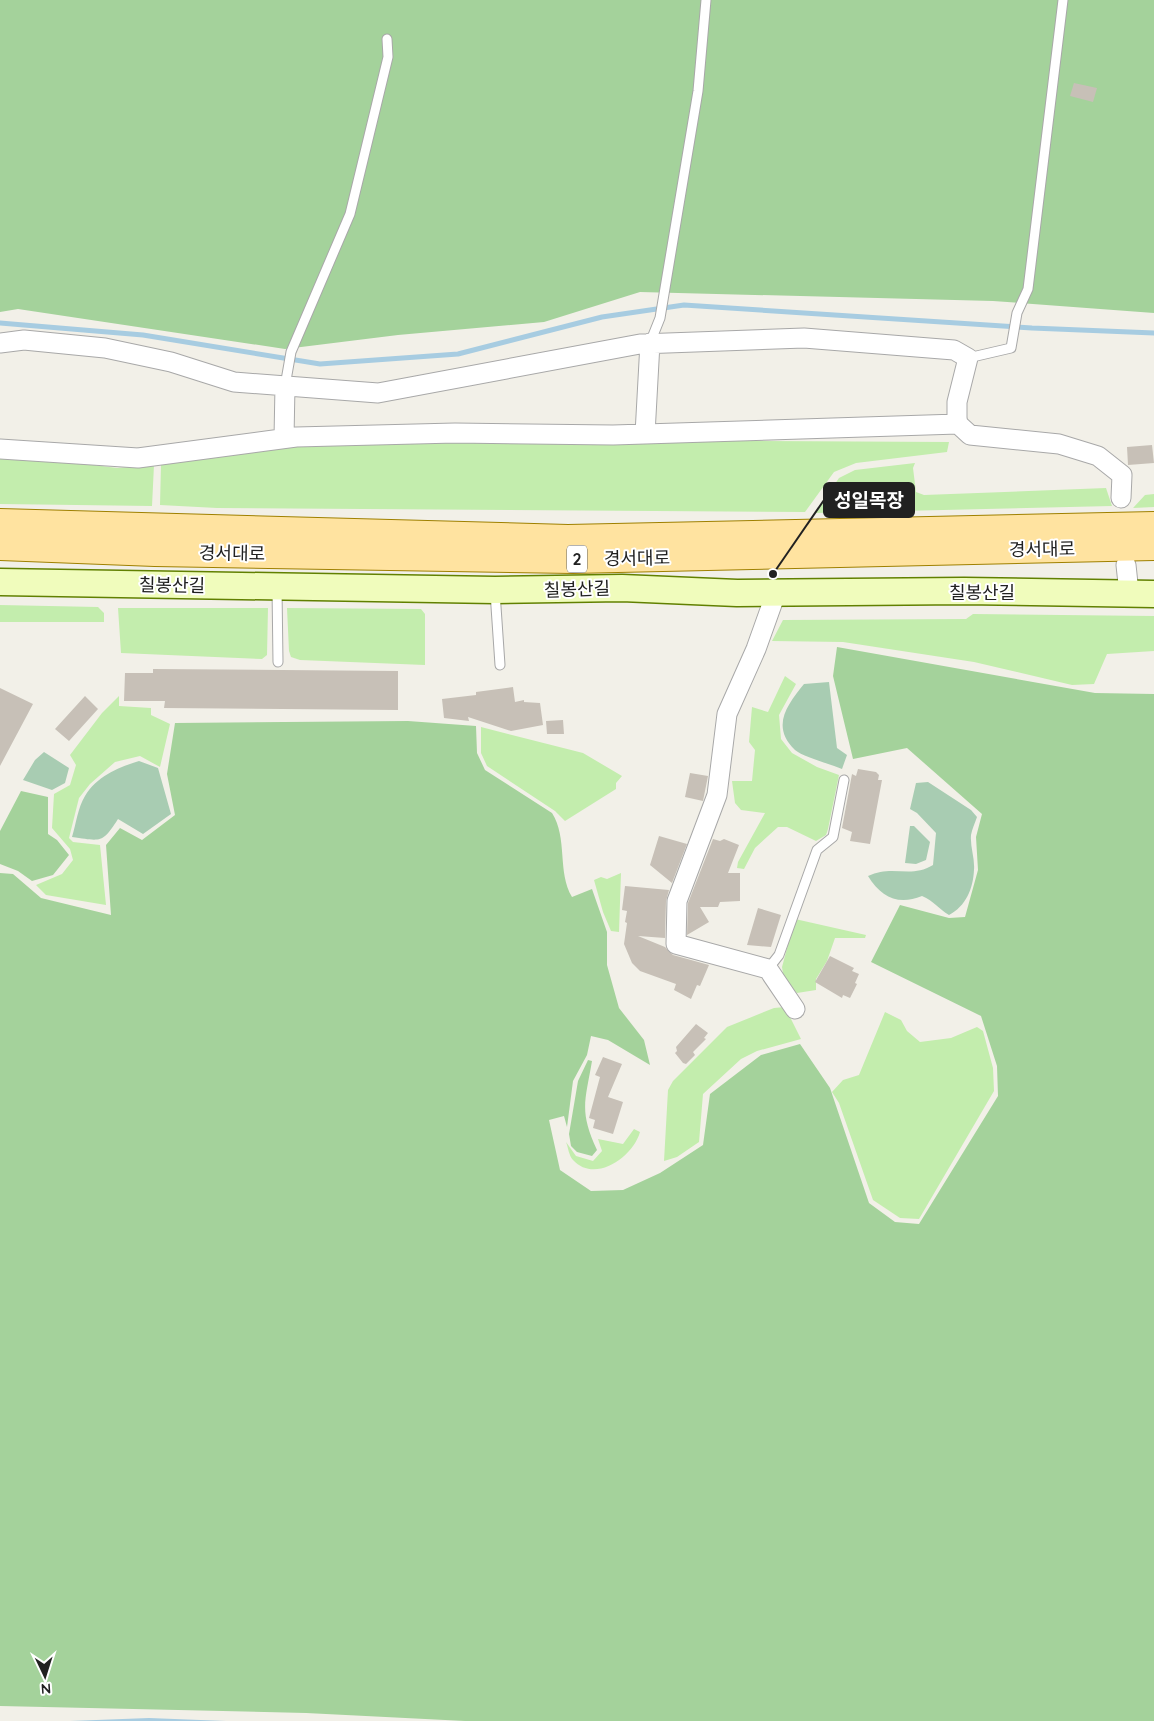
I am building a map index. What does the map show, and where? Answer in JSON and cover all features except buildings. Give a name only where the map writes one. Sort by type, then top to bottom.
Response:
[{"type":"main road","name":"경서대로","points":[[0,523],[568,539],[1154,526]]},
{"type":"main road","name":"경서대로","points":[[0,546],[155,552],[573,559],[1154,546]]},
{"type":"street","points":[[0,343],[24,340],[105,348],[171,362],[234,382],[286,378],[378,393],[501,368],[650,343],[804,338],[954,350],[968,358],[957,402],[958,424]]},
{"type":"street","points":[[645,434],[650,343]]},
{"type":"street","points":[[284,438],[286,378]]},
{"type":"street","points":[[0,449],[138,458],[284,438],[455,433],[645,434],[958,424],[970,435],[1059,444],[1098,456],[1122,475],[1122,498]]},
{"type":"street","points":[[1126,565],[1141,594]]},
{"type":"street","name":"칠봉산길","points":[[0,582],[495,590],[622,588],[776,593],[964,591],[1141,594]]},
{"type":"street","points":[[776,593],[756,649],[727,714],[717,795],[677,901],[676,944],[768,969],[795,1009]]},
{"type":"lane","points":[[650,343],[660,318],[664,297],[698,91],[706,0]]},
{"type":"lane","points":[[968,358],[1011,348],[1017,313],[1028,289],[1063,0]]},
{"type":"lane","points":[[286,378],[291,352],[350,214],[388,57],[387,39]]},
{"type":"lane","points":[[277,587],[278,662]]},
{"type":"lane","points":[[495,590],[500,665]]},
{"type":"lane","points":[[768,969],[779,955],[817,850],[833,837],[844,780]]},
{"type":"green space","points":[[0,0],[1154,0],[1154,313],[993,301],[640,292],[544,322],[398,335],[285,349],[18,309],[0,312]]},
{"type":"green space","points":[[418,439],[949,442],[947,452],[856,463],[834,472],[805,512],[217,508],[160,505],[161,465],[334,441]]},
{"type":"green space","points":[[0,453],[117,468],[154,465],[152,506],[0,504]]},
{"type":"green space","points":[[915,463],[913,468],[916,492],[924,495],[1106,488],[1112,506],[815,513],[839,478],[855,470]]},
{"type":"green space","points":[[1154,494],[1154,507],[1133,508],[1145,495]]},
{"type":"green space","points":[[0,605],[98,607],[104,613],[104,622],[0,622]]},
{"type":"green space","points":[[118,608],[268,608],[267,655],[262,659],[121,653]]},
{"type":"green space","points":[[287,608],[421,609],[425,614],[425,665],[300,660],[291,657],[289,651]]},
{"type":"green space","points":[[973,614],[1154,616],[1154,651],[1107,654],[1094,684],[1072,685],[974,662],[843,642],[772,641],[783,620],[966,619]]},
{"type":"green space","points":[[837,647],[1095,693],[1154,694],[1154,1721],[465,1721],[306,1713],[0,1706],[0,873],[13,874],[41,898],[111,915],[106,845],[120,828],[142,840],[175,815],[167,774],[175,723],[408,721],[476,726],[477,753],[485,770],[552,813],[560,833],[565,877],[572,897],[592,889],[607,932],[607,965],[619,1008],[644,1040],[650,1065],[608,1040],[591,1036],[587,1055],[573,1081],[567,1127],[564,1116],[549,1120],[560,1170],[591,1191],[623,1190],[660,1173],[703,1145],[710,1094],[761,1055],[800,1044],[830,1088],[869,1203],[895,1222],[919,1224],[998,1096],[997,1066],[981,1016],[871,962],[900,905],[949,918],[965,917],[978,870],[976,837],[982,814],[907,748],[853,759],[833,676]]},
{"type":"green space","points":[[785,676],[796,684],[779,715],[781,739],[792,753],[817,767],[839,775],[828,829],[826,835],[816,841],[787,827],[778,827],[755,848],[744,869],[737,868],[738,862],[765,813],[741,810],[735,803],[732,781],[752,781],[755,750],[749,742],[752,707],[768,712]]},
{"type":"green space","points":[[829,682],[837,748],[847,755],[842,769],[799,753],[788,741],[784,732],[784,716],[792,699],[804,684]]},
{"type":"green space","points":[[119,696],[119,706],[151,708],[151,715],[170,724],[160,767],[140,756],[115,762],[90,784],[79,798],[69,838],[73,842],[100,845],[106,905],[46,895],[36,885],[62,874],[73,860],[70,849],[52,828],[54,794],[70,785],[76,765],[70,755],[102,713]]},
{"type":"green space","points":[[481,727],[583,753],[622,776],[616,783],[616,789],[565,821],[555,811],[487,766],[481,753]]},
{"type":"green space","points":[[44,752],[69,768],[65,783],[52,790],[23,780],[35,760]]},
{"type":"green space","points":[[139,761],[158,768],[171,814],[143,834],[118,819],[108,833],[100,839],[72,837],[81,805],[90,789],[109,773]]},
{"type":"green space","points":[[928,782],[971,810],[977,817],[971,835],[974,866],[972,884],[964,902],[949,915],[922,896],[905,900],[891,898],[884,894],[868,876],[885,871],[917,871],[933,865],[936,833],[917,813],[910,809],[916,783]]},
{"type":"green space","points":[[21,791],[48,797],[48,834],[57,840],[69,855],[53,875],[32,881],[18,871],[0,864],[0,831]]},
{"type":"green space","points":[[910,826],[914,826],[930,842],[926,860],[916,864],[905,863]]},
{"type":"green space","points":[[621,873],[619,932],[611,931],[603,912],[594,880],[601,877],[607,879]]},
{"type":"green space","points":[[795,919],[866,935],[865,938],[835,938],[827,961],[816,979],[816,990],[797,993],[784,980],[782,967]]},
{"type":"green space","points":[[785,1007],[801,1039],[757,1051],[741,1059],[703,1094],[699,1142],[677,1157],[664,1161],[668,1090],[673,1081],[727,1027],[774,1008]]},
{"type":"green space","points":[[885,1012],[901,1020],[907,1031],[920,1042],[951,1038],[977,1027],[983,1031],[993,1068],[994,1091],[919,1219],[900,1218],[873,1200],[839,1103],[832,1092],[843,1080],[859,1075]]},
{"type":"green space","points":[[588,1060],[592,1061],[585,1106],[586,1116],[591,1137],[597,1150],[592,1156],[577,1152],[571,1146],[569,1134],[578,1081]]},
{"type":"green space","points":[[634,1129],[640,1132],[630,1150],[622,1158],[602,1168],[582,1167],[573,1160],[566,1142],[576,1156],[593,1161],[602,1151],[598,1139],[623,1144]]},
{"type":"water","points":[[149,1718],[226,1721],[70,1721]]},
{"type":"waterway","points":[[0,323],[143,335],[320,364],[458,354],[602,317],[684,305],[1032,328],[1154,333]]},
{"type":"place","name":"성일목장","points":[[773,574]]}]
